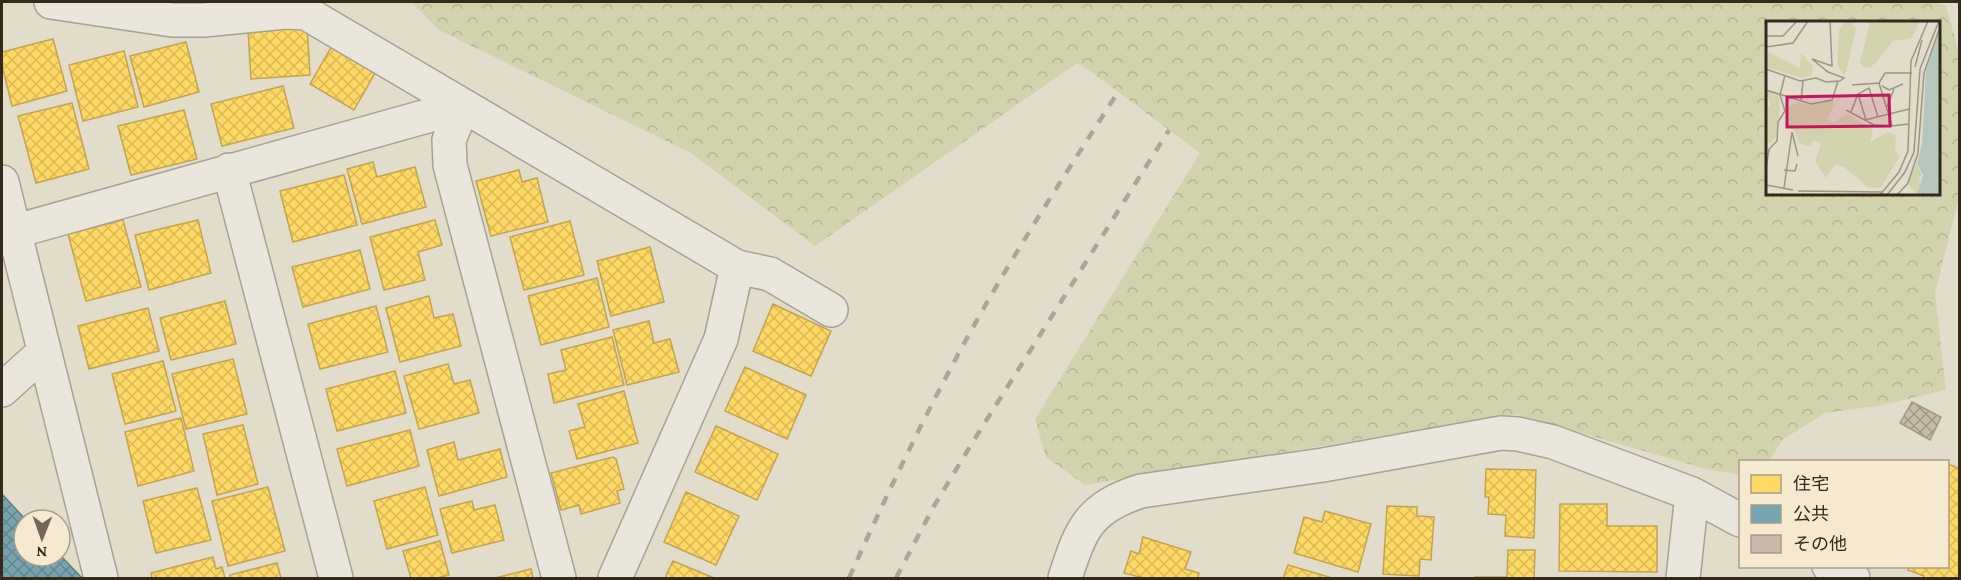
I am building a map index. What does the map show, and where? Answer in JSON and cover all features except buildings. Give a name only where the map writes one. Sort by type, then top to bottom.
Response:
[{"type":"street","points":[[51,2],[172,20],[306,13],[737,267],[770,274],[831,310]]},
{"type":"street","points":[[8,233],[463,106]]},
{"type":"street","points":[[463,106],[449,140],[450,165],[559,579]]},
{"type":"street","points":[[229,170],[336,579]]},
{"type":"street","points":[[2,182],[8,233],[44,352],[101,579]]},
{"type":"street","points":[[615,579],[722,339],[737,267]]},
{"type":"street","points":[[2,390],[44,352]]},
{"type":"street","points":[[1065,579],[1074,549],[1084,528],[1099,511],[1119,498],[1141,491],[1323,465],[1483,435],[1518,434],[1544,439],[1692,494],[1739,519]]},
{"type":"street","points":[[1683,579],[1692,494]]},
{"type":"street","points":[[1831,568],[1853,579]]},
{"type":"green space","points":[[411,2],[1936,2],[1946,6],[1960,56],[1959,197],[1935,293],[1946,390],[1878,406],[1825,413],[1782,440],[1770,460],[1739,460],[1739,475],[1706,469],[1515,414],[1085,485],[1046,457],[1035,419],[1200,153],[1077,63],[815,246],[691,153],[439,30]]},
{"type":"railway","points":[[849,578],[908,452],[972,329],[1025,239],[1118,92]]},
{"type":"railway","points":[[896,578],[934,506],[974,440],[1169,130]]}]
